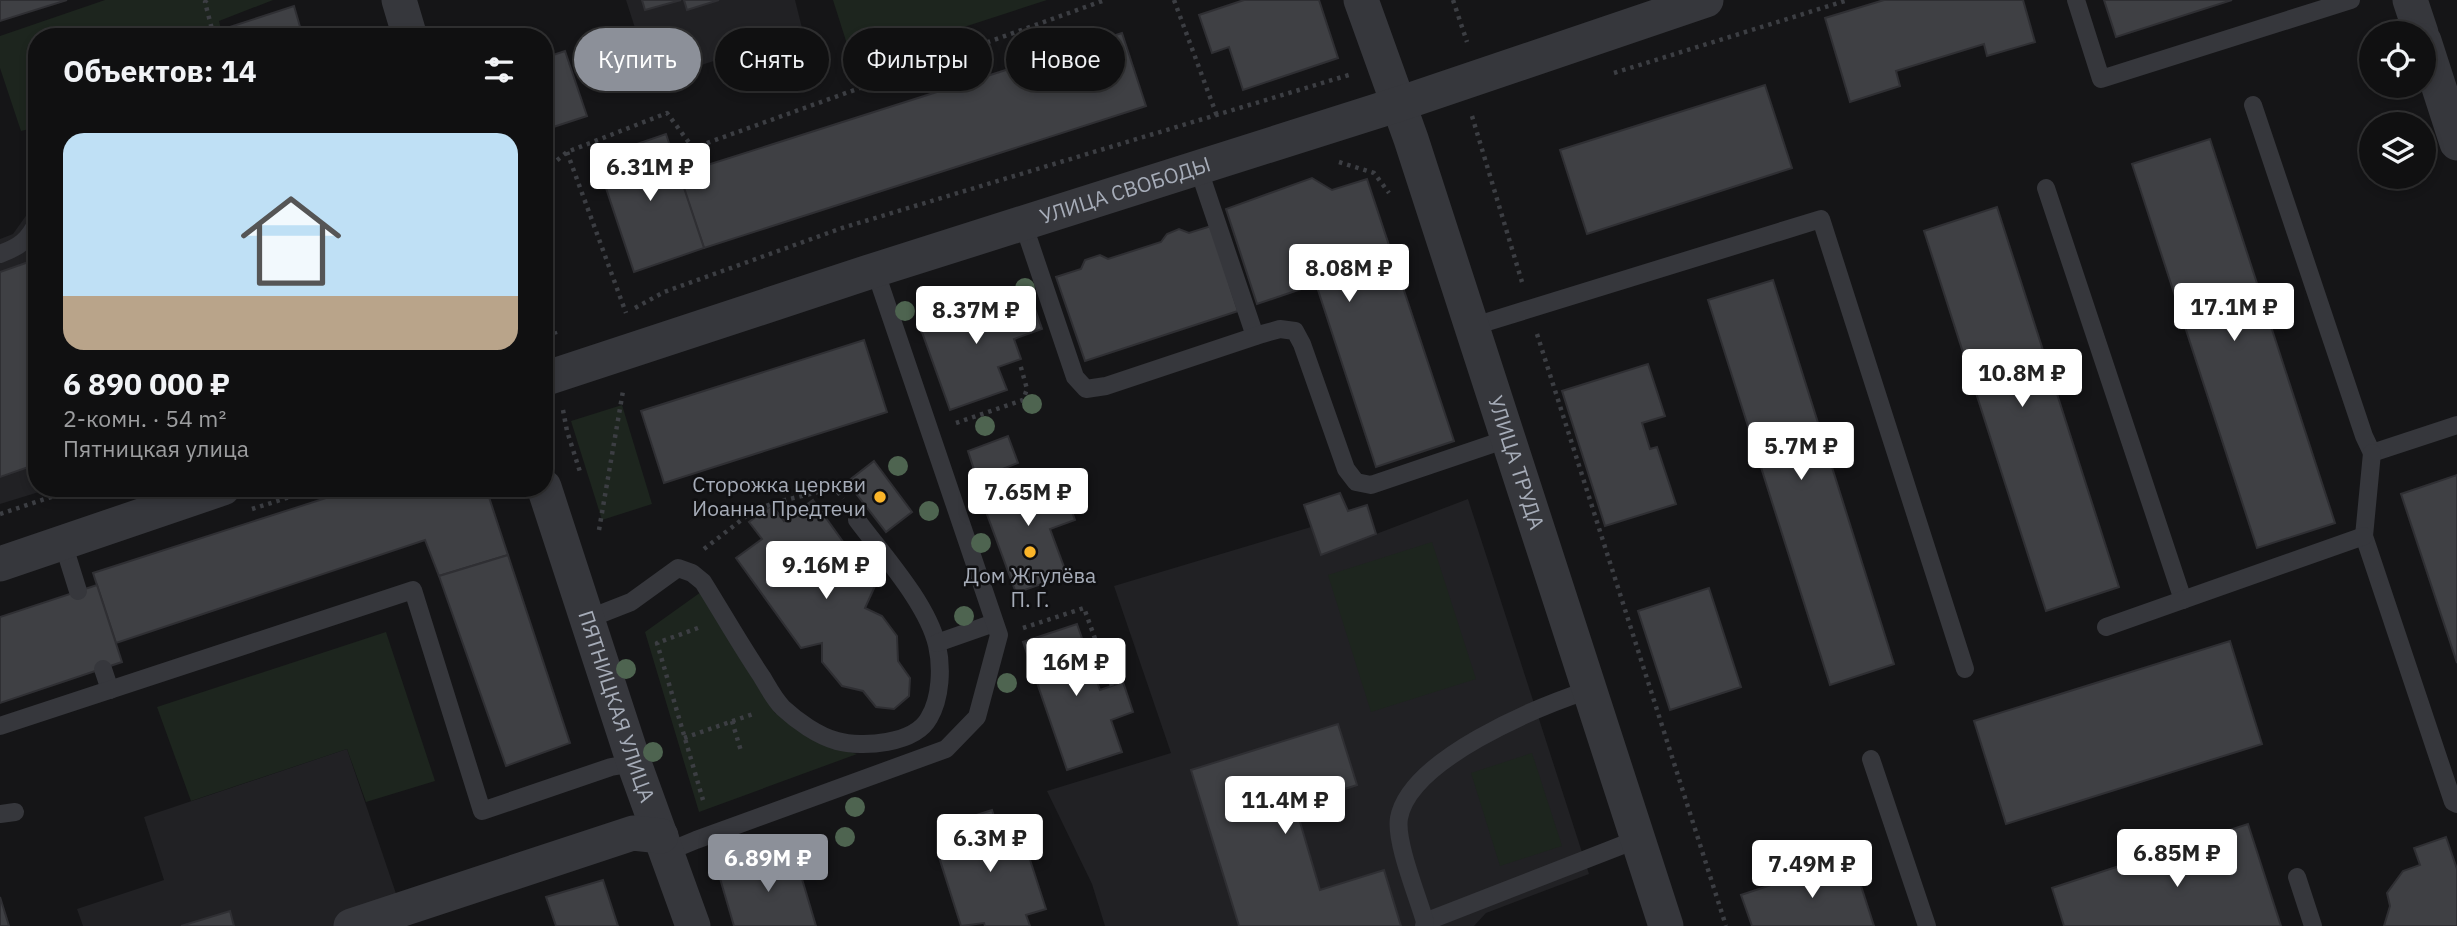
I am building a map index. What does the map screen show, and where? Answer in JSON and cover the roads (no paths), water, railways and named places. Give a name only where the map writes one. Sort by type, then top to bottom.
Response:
[{"type":"street","points":[[399,0],[407,28]]},
{"type":"street","name":"УЛИЦА ТРУДА","points":[[1360,0],[1399,104],[1666,926]]},
{"type":"street","name":"УЛИЦА СВОБОДЫ","points":[[553,376],[875,270],[1399,104],[1706,0]]},
{"type":"street","points":[[2410,0],[2417,21]]},
{"type":"street","points":[[2436,61],[2447,79],[2457,143]]},
{"type":"street","points":[[0,564],[197,497]]},
{"type":"street","name":"ПЯТНИЦКАЯ УЛИЦА","points":[[547,497],[585,620],[693,926]]},
{"type":"street","points":[[351,926],[633,833],[664,844]]},
{"type":"lane","points":[[2076,0],[2101,79],[2351,0]]},
{"type":"lane","points":[[2253,105],[2372,453],[2364,536],[2453,802],[2457,804]]},
{"type":"lane","points":[[1198,167],[1255,336]]},
{"type":"lane","points":[[2046,188],[2183,600]]},
{"type":"lane","points":[[1471,327],[1821,219],[1965,669]]},
{"type":"lane","points":[[1023,223],[1074,377],[1086,389],[1106,386],[1280,329],[1294,331],[1302,344],[1346,469],[1356,482],[1371,485],[1507,439]]},
{"type":"lane","points":[[0,254],[14,249],[28,238]]},
{"type":"lane","points":[[664,844],[696,840],[946,749],[977,717],[997,629],[875,270]]},
{"type":"lane","points":[[2372,453],[2457,425]]},
{"type":"lane","points":[[585,620],[632,602],[678,568],[692,573],[703,582],[780,704],[813,730],[834,741],[865,746],[893,741],[929,720],[937,697],[940,662],[937,643],[924,612],[857,520]]},
{"type":"lane","points":[[2106,627],[2364,536]]},
{"type":"lane","points":[[63,543],[78,591]]},
{"type":"lane","points":[[0,726],[413,590],[482,811],[611,767],[634,763]]},
{"type":"lane","points":[[937,643],[997,629]]},
{"type":"lane","points":[[103,669],[110,690]]},
{"type":"lane","points":[[1589,690],[1536,709],[1479,739],[1425,774],[1405,801],[1399,820],[1400,841],[1425,924],[1638,839]]},
{"type":"lane","points":[[1871,759],[1927,926]]},
{"type":"lane","points":[[2297,877],[2313,926]]},
{"type":"place","name":"Сторожка церкви Иоанна Предтечи","points":[[880,497]]},
{"type":"place","name":"Дом Жгулёва П. Г.","points":[[1030,552]]}]
